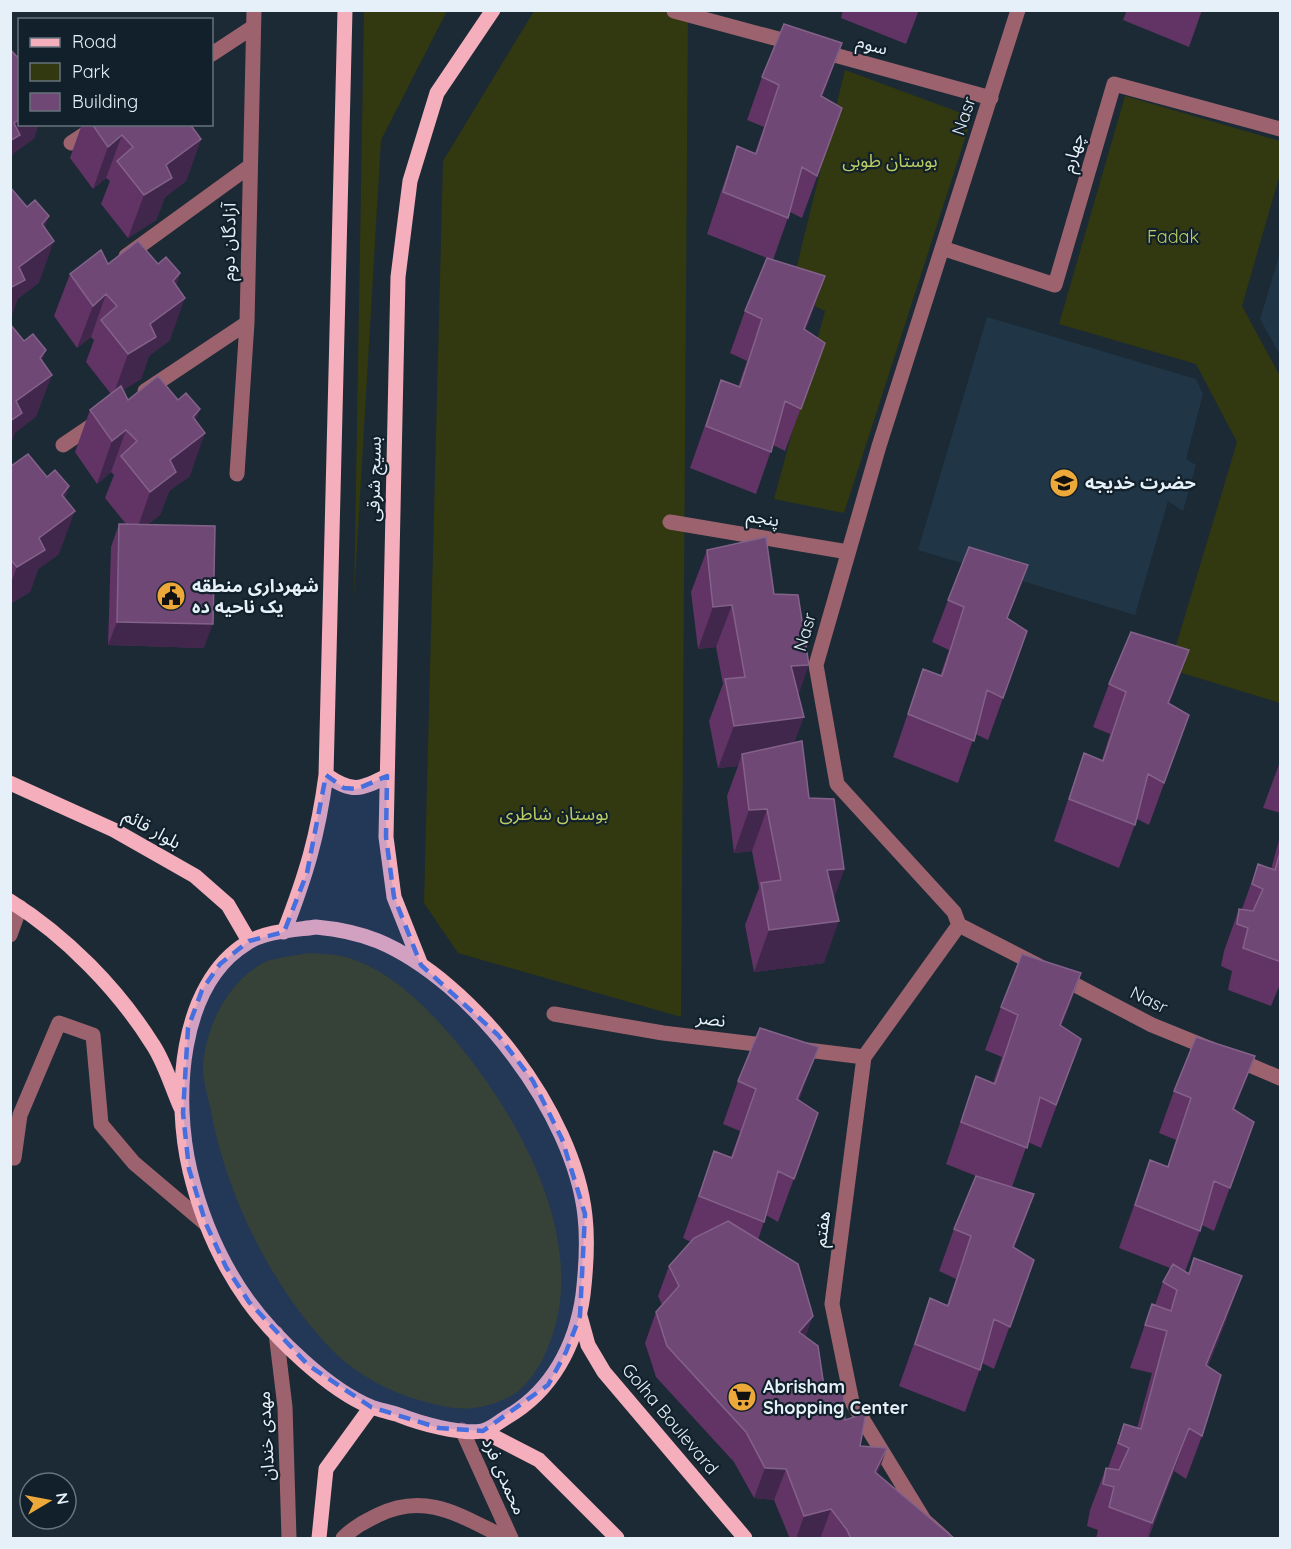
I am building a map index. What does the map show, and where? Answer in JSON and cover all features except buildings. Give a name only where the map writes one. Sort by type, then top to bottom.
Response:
[{"type":"main road","points":[[284,932],[307,873],[319,826],[326,775],[345,10]]},
{"type":"main road","name":"بسیج شرقی","points":[[421,965],[394,897],[386,837],[398,277],[410,181],[437,93],[493,10]]},
{"type":"main road","points":[[326,775],[344,788],[357,789],[387,776]]},
{"type":"main road","name":"بلوار قائم","points":[[10,783],[114,830],[195,876],[228,905],[249,941]]},
{"type":"main road","points":[[15,904],[74,951],[123,1003],[154,1046],[183,1113]]},
{"type":"main road","points":[[483,1431],[520,1410],[548,1385],[566,1352],[580,1316],[587,1250],[585,1214],[576,1176],[562,1139],[533,1081],[498,1035],[457,993],[421,965],[381,942],[348,930],[316,927],[249,941],[220,964],[202,990],[188,1028],[183,1113],[189,1169],[206,1224],[226,1267],[243,1294],[276,1333],[308,1365],[370,1407],[439,1428],[483,1431],[539,1460],[617,1539]]},
{"type":"main road","name":"Golha Boulevard","points":[[580,1316],[588,1345],[604,1372],[745,1539]]},
{"type":"main road","points":[[320,1539],[326,1469],[370,1407]]},
{"type":"street","name":"آزادگان دوم","points":[[237,474],[247,323],[254,10]]},
{"type":"street","name":"Nasr","points":[[1018,10],[848,552],[816,665],[837,784],[954,912],[959,924],[1152,1025],[1281,1078]]},
{"type":"street","name":"سوم","points":[[674,11],[991,98]]},
{"type":"street","points":[[213,53],[253,27]]},
{"type":"street","name":"چهارم","points":[[942,248],[1055,285],[1114,84],[1281,129]]},
{"type":"street","points":[[71,143],[97,126]]},
{"type":"street","points":[[110,267],[250,166]]},
{"type":"street","points":[[131,400],[247,323]]},
{"type":"street","points":[[63,445],[112,413]]},
{"type":"street","name":"پنجم","points":[[670,522],[848,552]]},
{"type":"street","points":[[10,935],[15,904]]},
{"type":"street","name":"هفتم","points":[[944,1539],[924,1520],[852,1402],[832,1304],[864,1057],[959,924]]},
{"type":"street","name":"نصر","points":[[554,1014],[663,1033],[864,1057]]},
{"type":"street","points":[[10,1158],[14,1158],[20,1115],[59,1023],[93,1035],[101,1124],[134,1163],[206,1224]]},
{"type":"street","name":"مهدی خندان","points":[[276,1333],[285,1407],[289,1539]]},
{"type":"street","name":"محمدی فرد","points":[[462,1430],[511,1539]]},
{"type":"street","points":[[343,1539],[355,1527],[379,1515],[417,1504],[440,1507],[506,1539]]},
{"type":"highlighted area","points":[[326,775],[344,788],[357,789],[387,776],[386,837],[394,897],[421,965],[498,1035],[533,1081],[562,1139],[585,1214],[580,1316],[566,1352],[548,1385],[483,1431],[439,1428],[371,1407],[308,1365],[249,1302],[226,1267],[206,1224],[189,1169],[183,1113],[188,1028],[202,990],[220,964],[249,941],[284,932],[307,873]]},
{"type":"shaded area","points":[[1280,253],[1280,355],[1260,319]]},
{"type":"shaded area","name":"حضرت خدیجه","points":[[987,317],[1196,379],[1203,394],[1186,459],[1196,465],[1183,511],[1168,501],[1135,615],[918,550]]},
{"type":"green space","points":[[364,11],[447,11],[381,140],[354,599]]},
{"type":"green space","name":"بوستان شاطری","points":[[534,11],[688,11],[681,1017],[458,953],[424,903],[443,161]]},
{"type":"green space","name":"بوستان طوبی","points":[[845,70],[972,117],[844,513],[774,499],[825,311],[790,294]]},
{"type":"green space","name":"Fadak","points":[[1125,96],[1280,141],[1280,174],[1242,306],[1280,376],[1280,703],[1169,669],[1237,442],[1196,364],[1059,324]]},
{"type":"green space","points":[[308,953],[341,956],[366,965],[392,980],[427,1009],[473,1062],[498,1098],[521,1137],[540,1178],[554,1221],[561,1264],[559,1306],[548,1347],[541,1362],[526,1384],[505,1399],[472,1408],[452,1408],[397,1393],[355,1370],[337,1355],[293,1303],[256,1242],[241,1209],[218,1143],[205,1083],[203,1067],[208,1037],[230,993],[252,970],[270,960]]},
{"type":"place","name":"حضرت خدیجه","points":[[1064,483]]},
{"type":"place","name":"شهرداری منطقه یک ناحیه ده","points":[[171,596]]},
{"type":"place","name":"Abrisham Shopping Center","points":[[742,1397]]}]
